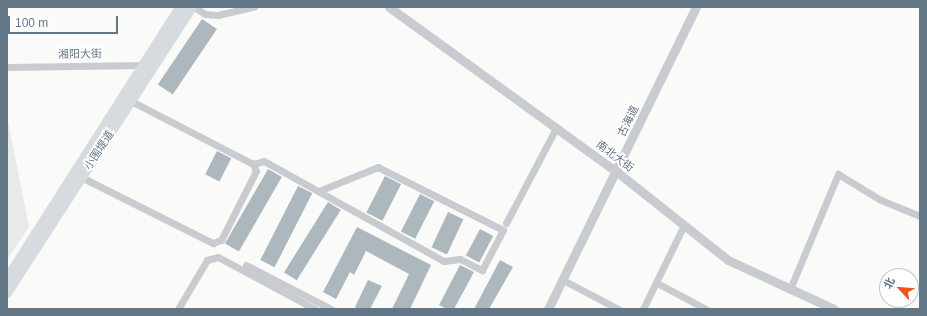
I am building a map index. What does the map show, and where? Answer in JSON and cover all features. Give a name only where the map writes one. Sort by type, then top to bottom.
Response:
[{"type":"main road","name":"小围堤道","points":[[7,293],[131,101],[180,7]]},
{"type":"main road","name":"小围堤道","points":[[7,279],[10,266],[148,66],[193,7]]},
{"type":"street","points":[[193,7],[205,14],[218,15],[254,7]]},
{"type":"street","name":"南北大街","points":[[389,7],[616,172],[728,260],[834,309]]},
{"type":"street","name":"古海道","points":[[548,309],[696,7]]},
{"type":"street","name":"湘阳大街","points":[[7,67],[148,66]]},
{"type":"street","points":[[82,178],[213,243],[221,240],[256,171],[252,164],[131,101]]},
{"type":"street","points":[[506,223],[556,128]]},
{"type":"street","points":[[252,164],[264,161],[319,191],[373,224],[444,261],[460,259],[482,270],[503,230],[378,166],[319,191]]},
{"type":"street","points":[[790,288],[838,174],[881,200],[920,216]]},
{"type":"street","points":[[643,309],[684,225]]},
{"type":"street","points":[[178,309],[207,260],[218,257],[315,309]]},
{"type":"street","points":[[246,265],[331,309]]},
{"type":"street","points":[[563,280],[618,309]]},
{"type":"street","points":[[657,283],[706,309]]},
{"type":"shaded area","points":[[7,116],[29,227],[7,260]]},
{"type":"building","points":[[202,19],[217,29],[173,95],[158,84]]},
{"type":"building","points":[[217,151],[231,158],[219,181],[205,174]]},
{"type":"building","points":[[268,169],[282,177],[239,251],[225,243]]},
{"type":"building","points":[[385,176],[401,184],[382,221],[366,213]]},
{"type":"building","points":[[298,186],[312,193],[275,267],[260,260]]},
{"type":"building","points":[[420,194],[434,201],[415,239],[401,231]]},
{"type":"building","points":[[328,202],[341,210],[297,280],[284,272]]},
{"type":"building","points":[[448,212],[463,219],[447,255],[432,247]]},
{"type":"building","points":[[357,227],[431,265],[410,309],[392,309],[409,274],[366,251],[354,275],[350,272],[336,299],[323,292]]},
{"type":"building","points":[[480,229],[493,236],[479,263],[466,255]]},
{"type":"building","points":[[500,260],[513,267],[489,309],[474,309]]},
{"type":"building","points":[[460,265],[474,272],[454,309],[447,309],[439,305]]},
{"type":"building","points":[[368,280],[382,286],[370,309],[358,309],[355,307]]}]
